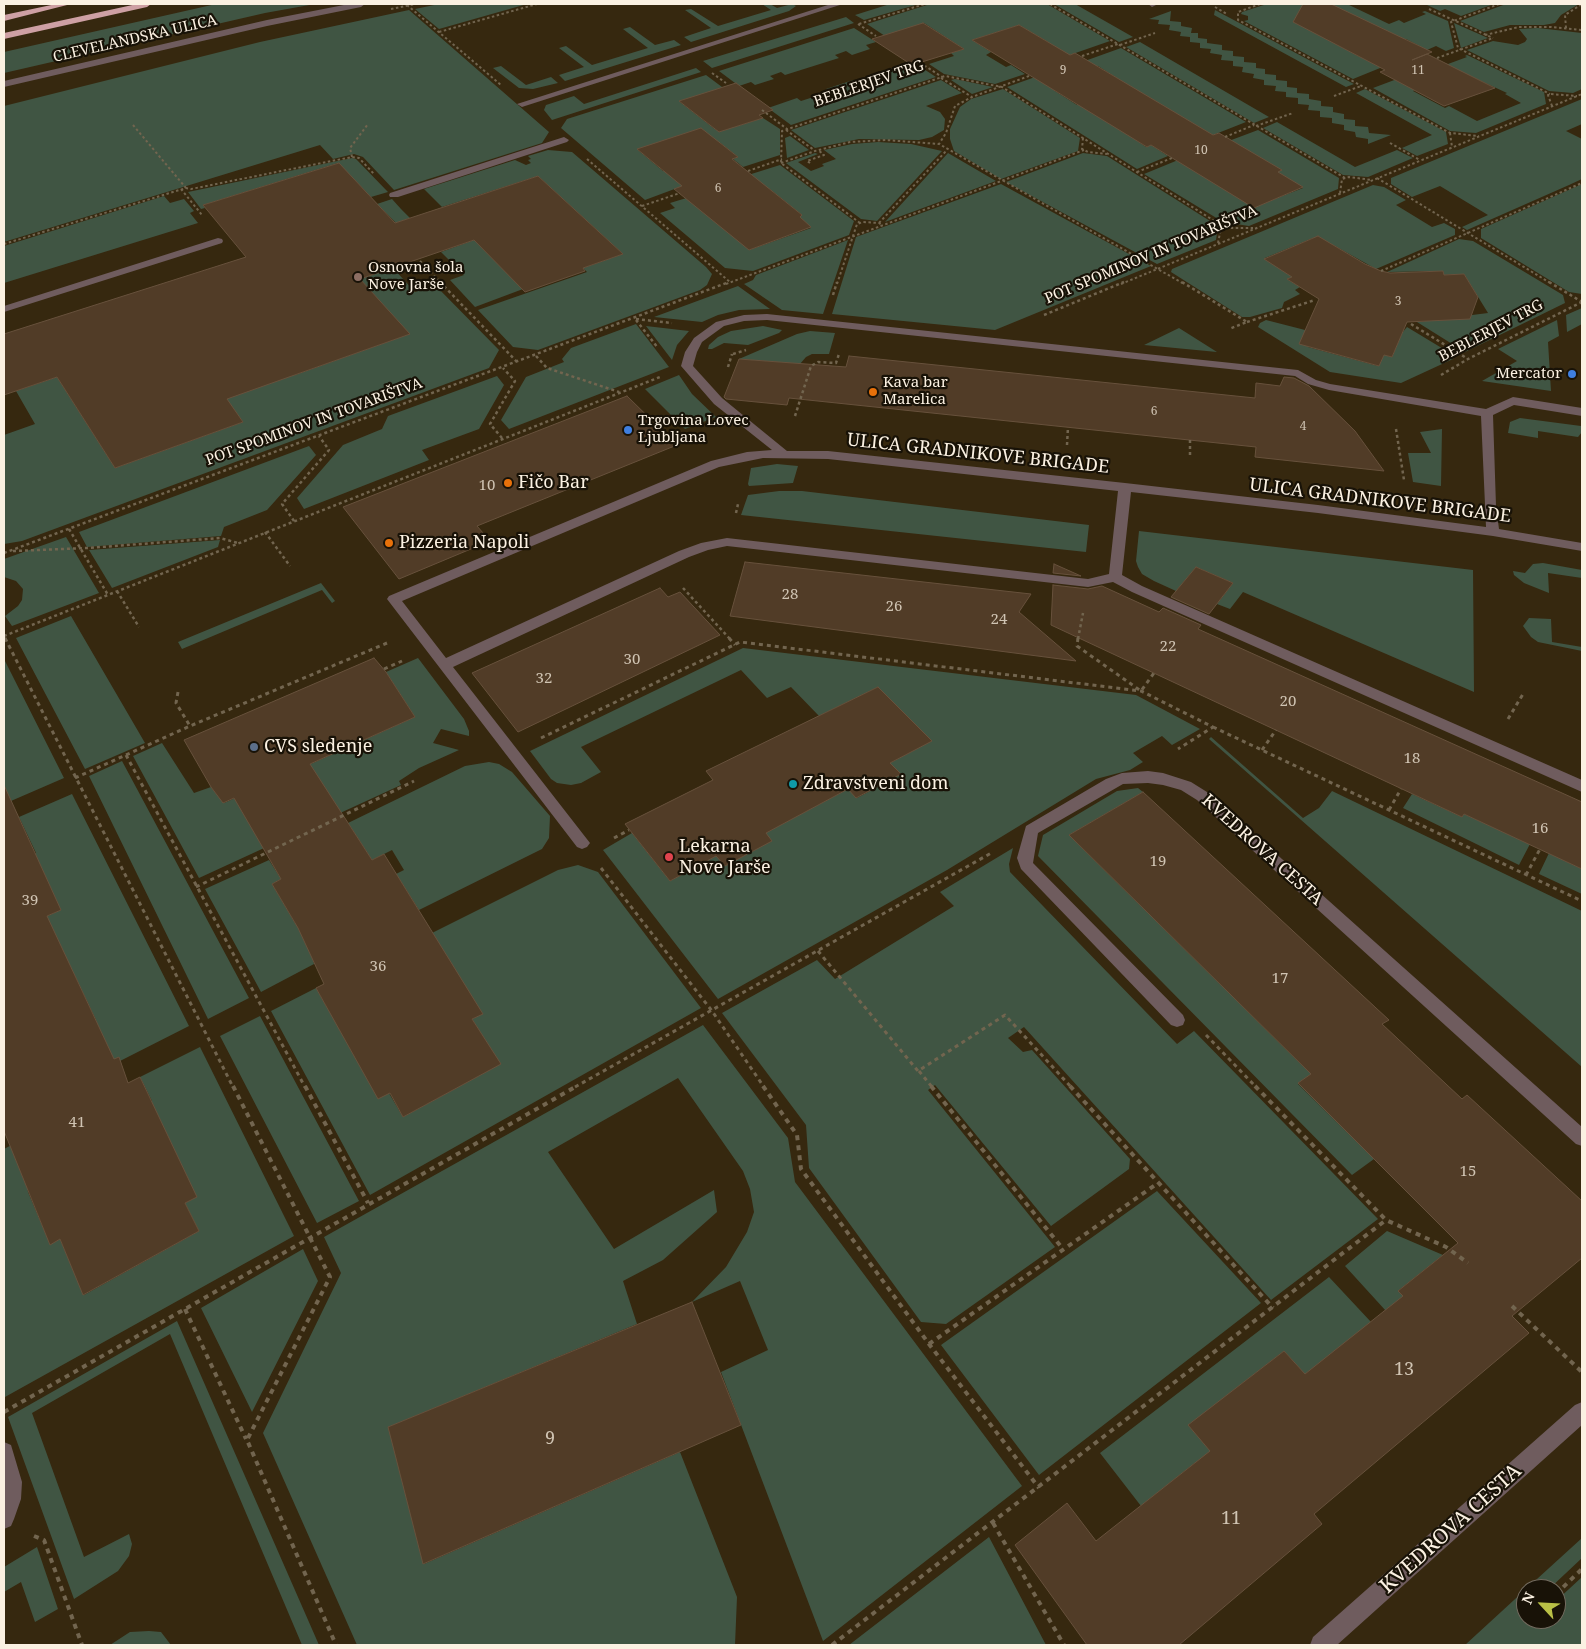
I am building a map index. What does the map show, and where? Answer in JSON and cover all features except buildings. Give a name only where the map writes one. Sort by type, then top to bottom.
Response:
[{"type":"highway","points":[[4,18],[67,4]]},
{"type":"highway","points":[[4,36],[147,4]]},
{"type":"street","name":"CLEVELANDSKA ULICA","points":[[4,84],[238,29],[361,4]]},
{"type":"street","points":[[522,104],[839,4]]},
{"type":"street","points":[[394,195],[564,140]]},
{"type":"street","points":[[4,309],[218,241]]},
{"type":"street","points":[[783,453],[718,401],[687,366],[691,352],[698,340],[720,324],[744,318],[767,318],[847,325],[1298,373],[1319,385],[1487,413],[1513,401],[1582,412]]},
{"type":"street","points":[[1487,413],[1490,506],[1493,532]]},
{"type":"street","name":"ULICA GRADNIKOVE BRIGADE","points":[[444,665],[394,599],[715,464],[747,456],[783,453],[828,455],[1493,532],[1582,546]]},
{"type":"street","points":[[1115,577],[1125,488]]},
{"type":"street","points":[[582,843],[444,665],[660,564],[706,546],[727,542],[1088,583],[1115,577],[1138,589],[1582,786]]},
{"type":"street","name":"KVEDROVA CESTA","points":[[1031,830],[1111,783],[1148,777],[1177,782],[1202,796],[1582,1138]]},
{"type":"street","points":[[1031,830],[1025,858],[1026,865],[1177,1020]]},
{"type":"street","name":"KVEDROVA CESTA","points":[[1320,1645],[1582,1412]]},
{"type":"street","points":[[4,1452],[12,1482],[11,1499],[4,1518]]},
{"type":"path","points":[[439,32],[537,4]]},
{"type":"path","points":[[1050,4],[1345,178],[1372,180]]},
{"type":"path","points":[[1260,4],[1238,12],[1238,20],[1450,132],[1479,136]]},
{"type":"path","points":[[1499,4],[1451,22],[1458,48],[1550,94],[1577,96]]},
{"type":"path","points":[[1566,28],[1565,15],[1582,4]]},
{"type":"path","points":[[407,5],[522,104]]},
{"type":"path","points":[[1215,7],[1227,14]]},
{"type":"path","points":[[1429,9],[1493,38],[1437,58]]},
{"type":"path","points":[[858,24],[876,36]]},
{"type":"path","points":[[1485,34],[1519,27],[1582,30]]},
{"type":"path","points":[[1082,56],[1155,33]]},
{"type":"path","points":[[916,60],[972,97]]},
{"type":"path","points":[[710,71],[726,83]]},
{"type":"path","points":[[939,144],[946,133],[955,106],[972,97],[1028,76]]},
{"type":"path","name":"BEBLERJEV TRG","points":[[787,129],[942,77],[1002,87],[1224,226],[1254,228]]},
{"type":"path","points":[[1334,96],[1361,86]]},
{"type":"path","points":[[1550,94],[1548,95],[1552,106]]},
{"type":"path","name":"POT SPOMINOV IN TOVARIŠTVA","points":[[1041,317],[1582,94]]},
{"type":"path","points":[[762,110],[824,155],[807,161],[810,163]]},
{"type":"path","points":[[1225,137],[1293,112]]},
{"type":"path","points":[[352,156],[350,148],[368,124]]},
{"type":"path","points":[[133,125],[186,188]]},
{"type":"path","points":[[782,163],[782,131],[787,129]]},
{"type":"path","points":[[1450,132],[1452,147]]},
{"type":"path","points":[[1083,138],[1082,149],[1084,150]]},
{"type":"path","points":[[564,140],[731,283]]},
{"type":"path","points":[[782,163],[816,150],[850,142],[876,140],[939,144],[1001,181],[1158,268],[1247,322]]},
{"type":"path","points":[[1390,144],[1420,160]]},
{"type":"path","points":[[879,223],[947,150]]},
{"type":"path","name":"BEBLERJEV TRG","points":[[635,319],[1084,150],[1109,154]]},
{"type":"path","points":[[4,244],[186,188],[191,189],[352,156],[359,158],[394,195]]},
{"type":"path","points":[[1137,172],[1172,158]]},
{"type":"path","points":[[748,171],[782,159]]},
{"type":"path","points":[[782,163],[860,222],[879,223],[882,225]]},
{"type":"path","points":[[1340,193],[1342,179],[1345,178]]},
{"type":"path","points":[[1376,178],[1582,302]]},
{"type":"path","points":[[1381,271],[1582,183]]},
{"type":"path","points":[[642,206],[680,193]]},
{"type":"path","points":[[824,323],[852,236],[857,224],[860,222]]},
{"type":"path","points":[[1218,243],[1221,228],[1224,226]]},
{"type":"path","points":[[420,261],[518,363]]},
{"type":"path","points":[[1229,329],[1315,300]]},
{"type":"path","name":"BEBLERJEV TRG","points":[[1436,405],[1442,374],[1582,302]]},
{"type":"path","points":[[635,319],[675,371]]},
{"type":"path","name":"POT SPOMINOV IN TOVARIŠTVA","points":[[4,553],[635,319]]},
{"type":"path","points":[[1411,324],[1468,359]]},
{"type":"path","points":[[795,416],[811,366],[818,362],[836,363],[847,325]]},
{"type":"path","points":[[536,356],[547,368],[620,392]]},
{"type":"path","points":[[247,1440],[330,1276],[4,636],[687,366]]},
{"type":"path","points":[[502,438],[490,424],[515,381],[503,368]]},
{"type":"path","points":[[1390,398],[1404,480]]},
{"type":"path","points":[[1067,445],[1068,427]]},
{"type":"path","points":[[294,521],[282,504],[329,450],[319,436]]},
{"type":"path","points":[[1190,440],[1190,458]]},
{"type":"path","points":[[735,514],[738,504]]},
{"type":"path","points":[[69,529],[108,595]]},
{"type":"path","points":[[265,532],[290,566]]},
{"type":"path","points":[[10,551],[220,538],[239,543]]},
{"type":"path","points":[[660,564],[735,644]]},
{"type":"path","points":[[1088,583],[1077,646],[1141,691],[1582,901]]},
{"type":"path","points":[[117,591],[139,627]]},
{"type":"path","points":[[76,778],[190,726],[389,642],[393,648]]},
{"type":"path","points":[[511,752],[740,642],[1141,691]]},
{"type":"path","points":[[384,669],[403,661],[398,654]]},
{"type":"path","points":[[1141,691],[1154,673]]},
{"type":"path","points":[[178,692],[176,703],[190,726]]},
{"type":"path","points":[[1508,718],[1524,694]]},
{"type":"path","points":[[1148,777],[1150,766],[1212,726]]},
{"type":"path","points":[[1262,750],[1276,730]]},
{"type":"path","points":[[126,755],[368,1203]]},
{"type":"path","points":[[196,887],[414,781]]},
{"type":"path","points":[[1389,810],[1402,789]]},
{"type":"path","points":[[4,1412],[309,1236],[1031,830]]},
{"type":"path","points":[[582,843],[712,1011],[797,1135],[801,1169],[929,1344],[1039,1488]]},
{"type":"path","points":[[1526,875],[1540,849]]},
{"type":"path","points":[[818,951],[1063,1249]]},
{"type":"path","points":[[918,1071],[1006,1015],[1273,1308]]},
{"type":"path","points":[[1177,1020],[1200,1028],[1386,1220],[1446,1246],[1468,1263]]},
{"type":"path","points":[[929,1344],[1158,1183]]},
{"type":"path","points":[[832,1645],[1386,1220]]},
{"type":"path","points":[[1512,1306],[1582,1372]]},
{"type":"path","points":[[185,1309],[247,1440],[336,1645]]},
{"type":"path","points":[[993,1523],[1064,1645]]},
{"type":"path","points":[[28,1533],[44,1540],[82,1645]]},
{"type":"path","points":[[1566,1584],[1582,1569]]},
{"type":"green space","points":[[216,4],[315,4],[265,13],[4,73],[4,52]]},
{"type":"green space","points":[[439,4],[527,4],[439,29],[415,9]]},
{"type":"green space","points":[[762,4],[770,4],[777,8],[792,4],[796,6],[789,11],[691,42],[684,37],[711,28],[685,10],[691,9],[718,26],[771,10]]},
{"type":"green space","points":[[890,4],[919,4],[864,20],[855,15]]},
{"type":"green space","points":[[930,4],[1047,4],[1110,41],[1064,57],[1048,42],[1019,25],[972,40],[991,52],[986,55],[1006,67],[1011,65],[1025,74],[995,84],[944,74],[929,64],[954,56],[951,53],[964,49],[924,23],[888,38],[867,24]]},
{"type":"green space","points":[[1054,4],[1075,4],[1133,37],[1119,42]]},
{"type":"green space","points":[[1267,4],[1347,4],[1389,24],[1399,20],[1404,23],[1426,14],[1422,12],[1425,11],[1448,21],[1454,48],[1446,51],[1436,46],[1427,50],[1406,39],[1336,44],[1360,57],[1365,56],[1385,66],[1353,79],[1244,21],[1248,20],[1248,16],[1241,14],[1242,12]]},
{"type":"green space","points":[[1494,4],[1461,16],[1445,9],[1440,11],[1427,5]]},
{"type":"green space","points":[[1506,4],[1579,4],[1561,15],[1555,23],[1544,25],[1510,25],[1484,32],[1460,21]]},
{"type":"green space","points":[[409,10],[549,132],[542,143],[394,190],[363,157],[354,154],[333,159],[320,145],[4,242],[4,106],[260,42]]},
{"type":"green space","points":[[1215,10],[1354,84],[1346,87],[1214,15]]},
{"type":"green space","points":[[1171,11],[1170,21],[1181,22],[1181,26],[1192,28],[1191,33],[1198,33],[1198,38],[1207,39],[1207,43],[1222,45],[1222,50],[1233,51],[1233,56],[1244,57],[1244,62],[1256,63],[1256,68],[1265,69],[1265,74],[1276,75],[1276,80],[1287,81],[1287,87],[1297,88],[1297,93],[1309,94],[1309,99],[1321,101],[1321,106],[1333,107],[1333,112],[1344,114],[1344,119],[1355,120],[1355,126],[1368,127],[1369,133],[1391,135],[1368,144],[1368,139],[1356,137],[1355,132],[1344,130],[1344,125],[1332,123],[1332,118],[1320,117],[1320,111],[1308,110],[1309,105],[1298,104],[1298,98],[1286,97],[1286,92],[1275,91],[1276,86],[1264,85],[1264,80],[1253,78],[1254,74],[1242,72],[1243,67],[1233,66],[1233,61],[1221,60],[1222,55],[1210,53],[1211,49],[1200,48],[1200,43],[1190,42],[1190,37],[1180,36],[1181,32],[1169,30],[1170,25],[1158,24],[1159,20],[1149,19]]},
{"type":"green space","points":[[846,17],[854,23],[712,68],[703,61]]},
{"type":"green space","points":[[1454,23],[1488,38],[1461,48]]},
{"type":"green space","points":[[630,27],[655,45],[674,40],[681,45],[565,81],[559,75],[584,67],[559,48],[566,46],[592,65],[648,48],[623,29]]},
{"type":"green space","points":[[854,28],[876,42],[866,45],[870,49],[852,55],[846,51],[835,55],[839,58],[785,75],[781,72],[770,76],[774,79],[755,85],[751,82],[739,86],[719,71]]},
{"type":"green space","points":[[1538,28],[1582,33],[1582,89],[1573,93],[1549,91],[1467,50],[1493,41],[1518,45],[1527,39],[1519,29]]},
{"type":"green space","points":[[1140,42],[1269,117],[1254,123],[1126,47]]},
{"type":"green space","points":[[1121,48],[1246,122],[1208,137],[1098,66],[1093,68],[1082,62]]},
{"type":"green space","points":[[1467,55],[1544,92],[1546,104],[1476,133],[1450,131],[1373,88],[1397,79],[1416,89],[1413,91],[1445,108],[1449,106],[1477,121],[1521,103],[1505,94],[1507,93],[1442,63],[1448,64],[1467,57],[1465,56]]},
{"type":"green space","points":[[913,62],[936,77],[791,125],[768,108],[797,98],[801,101],[829,92],[826,89],[853,80],[858,83],[884,74],[881,72]]},
{"type":"green space","points":[[501,66],[526,85],[551,77],[558,83],[533,89],[519,88],[493,68]]},
{"type":"green space","points":[[696,68],[701,72],[552,120],[544,110],[546,105],[574,96],[584,104]]},
{"type":"green space","points":[[706,75],[726,90],[680,102],[716,130],[730,125],[734,127],[763,118],[780,129],[780,155],[743,167],[733,159],[738,157],[719,142],[638,150],[663,171],[669,169],[688,184],[645,200],[561,128],[567,119]]},
{"type":"green space","points":[[1038,76],[1055,91],[1077,105],[1088,101],[1146,147],[1151,145],[1168,156],[1137,169],[1007,87]]},
{"type":"green space","points":[[955,79],[993,87],[972,94],[951,80]]},
{"type":"green space","points":[[941,80],[962,93],[926,106],[940,112],[945,119],[944,130],[932,137],[919,140],[859,139],[815,148],[791,130]]},
{"type":"green space","points":[[1003,89],[1080,138],[1078,151],[1001,179],[954,151],[950,139],[950,129],[960,107],[971,99]]},
{"type":"green space","points":[[1365,89],[1446,132],[1448,144],[1417,156],[1402,148],[1432,135],[1356,93]]},
{"type":"green space","points":[[1582,99],[1582,124],[1566,131],[1582,139],[1582,179],[1569,185],[1467,230],[1462,227],[1488,215],[1440,186],[1412,197],[1391,184],[1391,178]]},
{"type":"green space","points":[[1277,122],[1355,167],[1397,150],[1413,158],[1368,177],[1343,175],[1263,128]]},
{"type":"green space","points":[[1258,130],[1339,178],[1338,189],[1249,226],[1223,222],[1144,174],[1183,158],[1259,205],[1303,188],[1226,142]]},
{"type":"green space","points":[[790,136],[809,150],[787,158],[785,138]]},
{"type":"green space","points":[[878,142],[911,144],[942,151],[877,221],[861,219],[786,163],[815,153],[818,154],[798,162],[811,171],[824,166],[822,164],[836,159],[824,150],[852,144]]},
{"type":"green space","points":[[548,150],[572,152],[706,267],[712,274],[707,285],[700,290],[538,350],[513,347],[478,310],[587,272],[583,268],[623,254],[538,176],[442,207],[424,189],[515,160],[526,165],[531,163],[528,160],[531,159],[528,156]]},
{"type":"green space","points":[[948,153],[996,181],[885,222]]},
{"type":"green space","points":[[1083,153],[1107,156],[1218,226],[1216,240],[1157,264],[1006,182]]},
{"type":"green space","points":[[352,158],[356,159],[388,192],[371,197],[338,163],[203,205],[205,208],[201,209],[188,192]]},
{"type":"green space","points":[[780,165],[854,221],[849,235],[753,271],[725,268],[660,213],[675,208],[670,203],[693,196],[749,250],[811,228],[800,217],[802,215],[771,190],[745,176]]},
{"type":"green space","points":[[1001,184],[1151,266],[995,330],[832,314],[856,237]]},
{"type":"green space","points":[[1582,184],[1582,294],[1569,292],[1481,238],[1481,229]]},
{"type":"green space","points":[[1373,185],[1384,187],[1406,200],[1396,205],[1432,227],[1444,223],[1455,229],[1455,235],[1376,269],[1333,245],[1327,247],[1313,238],[1265,258],[1292,277],[1287,279],[1300,287],[1295,290],[1300,294],[1284,302],[1282,308],[1250,317],[1242,317],[1171,272],[1172,269]]},
{"type":"green space","points":[[164,196],[170,203],[184,199],[194,211],[190,213],[198,223],[4,283],[4,246]]},
{"type":"green space","points":[[392,199],[410,218],[396,223],[377,204]]},
{"type":"green space","points":[[1459,239],[1473,241],[1563,295],[1565,303],[1465,352],[1417,322],[1488,313],[1464,274],[1444,275],[1443,271],[1387,272]]},
{"type":"green space","points":[[474,240],[523,289],[475,307],[450,280],[464,275],[441,252]]},
{"type":"green space","points":[[848,240],[823,314],[782,310],[744,284],[753,280],[756,275]]},
{"type":"green space","points":[[393,268],[415,292],[435,285],[499,350],[489,368],[22,541],[4,544],[4,435],[35,424],[16,391],[57,377],[115,468],[243,422],[182,338],[295,375],[409,334],[360,279]]},
{"type":"green space","points":[[738,286],[770,309],[739,310],[718,315],[702,322],[654,317]]},
{"type":"green space","points":[[1582,308],[1582,324],[1567,332],[1566,315]]},
{"type":"green space","points":[[1266,320],[1305,330],[1308,347],[1378,366],[1384,355],[1392,357],[1402,333],[1407,327],[1455,356],[1453,359],[1401,383],[1330,372],[1258,327],[1260,323]]},
{"type":"green space","points":[[1557,320],[1559,336],[1548,342],[1551,391],[1482,381],[1517,361],[1498,349]]},
{"type":"green space","points":[[636,324],[669,367],[509,429],[501,420],[526,377],[564,362],[562,359],[571,348]]},
{"type":"green space","points":[[646,326],[689,331],[677,345],[672,360]]},
{"type":"green space","points":[[763,326],[782,330],[779,333],[748,345],[724,343],[708,349],[709,345],[718,337],[731,331]]},
{"type":"green space","points":[[1179,328],[1217,352],[1144,345]]},
{"type":"green space","points":[[810,331],[835,333],[829,354],[812,354],[806,357],[800,364],[739,359],[797,334]]},
{"type":"green space","points":[[679,375],[692,394],[716,417],[685,429],[645,389]]},
{"type":"green space","points":[[497,376],[504,385],[479,429],[422,450],[429,460],[304,509],[297,498],[343,445],[382,429],[388,416]]},
{"type":"green space","points":[[1520,418],[1581,426],[1582,432],[1578,437],[1538,431],[1538,438],[1508,433],[1510,422]]},
{"type":"green space","points":[[1442,429],[1441,486],[1413,482],[1408,453],[1431,453],[1420,432]]},
{"type":"green space","points":[[309,446],[316,455],[267,510],[224,527],[221,536],[87,547],[79,532]]},
{"type":"green space","points":[[777,464],[798,466],[793,483],[749,486],[751,468]]},
{"type":"green space","points":[[779,491],[802,491],[1089,525],[1086,552],[741,515],[748,495]]},
{"type":"green space","points":[[1139,531],[1473,570],[1474,692],[1243,592],[1230,609],[1217,604],[1233,583],[1196,567],[1176,591],[1154,581],[1142,574],[1136,561]]},
{"type":"green space","points":[[66,537],[99,593],[12,626],[5,616],[18,606],[22,600],[23,589],[16,581],[4,577],[4,559]]},
{"type":"green space","points":[[220,540],[218,547],[112,588],[89,550]]},
{"type":"green space","points":[[1543,563],[1582,570],[1582,578],[1548,573],[1549,593],[1524,583],[1514,575],[1513,571],[1525,573],[1533,564]]},
{"type":"green space","points":[[321,583],[335,601],[332,603],[322,590],[182,649],[178,642]]},
{"type":"green space","points":[[71,616],[145,743],[85,769],[16,638]]},
{"type":"green space","points":[[1529,618],[1551,619],[1552,642],[1582,647],[1582,651],[1538,642],[1531,637],[1523,626]]},
{"type":"green space","points":[[743,648],[1136,695],[1200,729],[1172,745],[1162,736],[1133,753],[1143,762],[1130,770],[1096,779],[947,870],[718,999],[603,850],[632,833],[670,881],[716,856],[725,866],[771,841],[765,833],[848,789],[857,798],[901,774],[890,763],[931,741],[878,687],[819,716],[791,687],[767,698],[741,670],[581,747],[601,772],[581,783],[571,785],[557,783],[551,779],[530,751]]},
{"type":"green space","points":[[418,658],[464,719],[469,731],[469,736],[441,729],[433,743],[459,750],[419,768],[399,781],[401,785],[199,878],[133,756],[162,743],[194,793],[211,787],[224,803],[415,717],[386,672]]},
{"type":"green space","points":[[4,659],[64,778],[4,804]]},
{"type":"green space","points":[[1211,737],[1303,818],[1319,808],[1332,791],[1582,911],[1582,1067],[1209,739]]},
{"type":"green space","points":[[122,761],[249,998],[208,1019],[89,776]]},
{"type":"green space","points":[[489,762],[499,764],[512,772],[550,816],[549,838],[542,849],[419,910],[396,874],[404,870],[392,850],[372,860],[348,823],[465,766]]},
{"type":"green space","points":[[1138,788],[1143,792],[1069,835],[1311,1074],[1298,1084],[1374,1159],[1352,1175],[1038,856],[1043,835],[1117,791]]},
{"type":"green space","points":[[72,794],[189,1026],[120,1061],[104,1064],[96,1020],[75,976],[39,920],[60,910],[26,858],[36,853],[19,817]]},
{"type":"green space","points":[[1412,794],[1462,817],[1464,814],[1530,844],[1519,865],[1403,808]]},
{"type":"green space","points":[[1013,848],[1009,864],[1010,872],[1177,1044],[1194,1031],[1378,1219],[1271,1300],[1024,1027],[1008,1038],[1023,1052],[1032,1050],[1130,1159],[1129,1169],[1051,1226],[935,1085],[928,1090],[1055,1247],[946,1324],[921,1322],[809,1168],[806,1125],[722,1013],[817,960],[835,979],[954,906],[940,892]]},
{"type":"green space","points":[[1549,853],[1582,869],[1582,894],[1539,874]]},
{"type":"green space","points":[[269,860],[281,879],[272,884],[295,923],[305,919],[314,964],[261,992],[205,889]]},
{"type":"green space","points":[[578,865],[598,872],[701,1008],[370,1195],[271,1011],[316,988],[329,1011],[338,1006],[403,1117],[500,1064],[472,1019],[482,1014],[422,938],[558,870]]},
{"type":"green space","points":[[260,1016],[359,1201],[317,1223],[220,1036]]},
{"type":"green space","points":[[703,1025],[788,1138],[795,1182],[1022,1486],[823,1641],[721,1372],[768,1350],[740,1281],[692,1302],[726,1267],[747,1232],[754,1212],[750,1189],[743,1171],[678,1078],[548,1152],[614,1249],[714,1190],[717,1212],[663,1260],[623,1281],[637,1324],[389,1427],[424,1564],[680,1452],[737,1597],[735,1645],[357,1645],[263,1433],[341,1273],[324,1237]]},
{"type":"green space","points":[[200,1047],[294,1236],[5,1397],[4,1149],[21,1140],[28,1192],[50,1244],[60,1239],[84,1295],[199,1231],[185,1203],[196,1197],[142,1107],[152,1101],[140,1077]]},
{"type":"green space","points":[[1157,1191],[1261,1303],[1039,1475],[941,1345]]},
{"type":"green space","points":[[1387,1231],[1443,1255],[1398,1291],[1414,1308],[1396,1322],[1345,1266]]},
{"type":"green space","points":[[303,1249],[318,1281],[252,1412],[201,1308]]},
{"type":"green space","points":[[1329,1277],[1371,1322],[1316,1387],[1284,1351],[1189,1425],[1222,1465],[1196,1462],[1141,1506],[1100,1453]]},
{"type":"green space","points":[[177,1321],[319,1645],[302,1645],[170,1334],[32,1413],[84,1557],[129,1534],[132,1544],[129,1556],[118,1571],[74,1599],[8,1417]]},
{"type":"green space","points":[[989,1537],[1046,1645],[849,1645]]},
{"type":"green space","points":[[1582,1538],[1582,1558],[1560,1579],[1537,1579]]},
{"type":"green space","points":[[37,1547],[58,1609],[35,1622],[21,1582],[4,1592],[4,1567]]},
{"type":"green space","points":[[1582,1577],[1582,1645],[1465,1645],[1516,1598],[1516,1629],[1566,1629],[1566,1592]]},
{"type":"green space","points":[[130,1632],[161,1632],[171,1645],[110,1645]]},
{"type":"place","name":"Osnovna šola Nove Jarše","points":[[358,277]]},
{"type":"place","name":"Mercator","points":[[1572,374]]},
{"type":"place","name":"Kava bar Marelica","points":[[873,392]]},
{"type":"place","name":"Trgovina Lovec Ljubljana","points":[[628,430]]},
{"type":"place","name":"Fičo Bar","points":[[508,483]]},
{"type":"place","name":"Pizzeria Napoli","points":[[389,543]]},
{"type":"place","name":"CVS sledenje","points":[[254,747]]},
{"type":"place","name":"Zdravstveni dom","points":[[793,784]]},
{"type":"place","name":"Lekarna Nove Jarše","points":[[669,857]]}]
